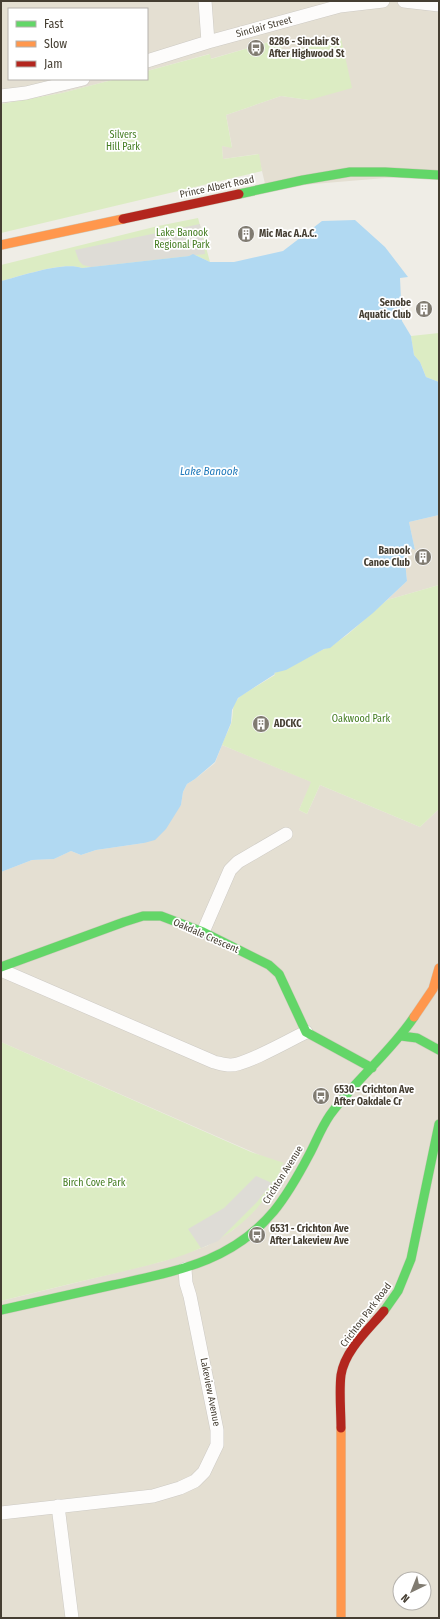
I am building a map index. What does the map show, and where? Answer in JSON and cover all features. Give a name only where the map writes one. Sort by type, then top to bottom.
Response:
[{"type":"street","points":[[205,1],[208,42]]},
{"type":"street","name":"Sinclair Street","points":[[148,60],[340,6],[383,1]]},
{"type":"street","points":[[404,1],[439,5]]},
{"type":"street","points":[[1,96],[26,93],[80,80]]},
{"type":"street","name":"Prince Albert Road","points":[[1,245],[319,177],[350,172],[439,175]]},
{"type":"street","points":[[203,932],[230,870],[238,862],[286,834]]},
{"type":"street","name":"Oakdale Crescent","points":[[1,967],[124,922],[143,916],[161,916],[203,932],[269,965],[275,970],[284,985],[306,1032]]},
{"type":"street","name":"Crichton Avenue","points":[[1,1310],[185,1269],[230,1250],[253,1234],[274,1211],[292,1186],[308,1158],[323,1125],[336,1107],[402,1036],[433,989],[439,968]]},
{"type":"street","points":[[1,970],[224,1064],[230,1065],[242,1063],[306,1032],[372,1068]]},
{"type":"street","points":[[433,989],[437,1000]]},
{"type":"street","points":[[402,1036],[417,1038],[439,1050]]},
{"type":"street","name":"Crichton Park Road","points":[[341,1618],[341,1375],[343,1366],[349,1355],[392,1300],[405,1277],[411,1259],[439,1130]]},
{"type":"street","name":"Lakeview Avenue","points":[[1,1513],[153,1496],[180,1488],[195,1480],[204,1472],[217,1445],[217,1430],[186,1283],[185,1269]]},
{"type":"street","points":[[58,1506],[72,1618]]},
{"type":"shaded area","points":[[1,1],[439,1],[439,175],[433,174],[266,188],[258,154],[223,159],[222,146],[232,147],[226,115],[281,96],[309,100],[341,38],[285,53],[276,40],[210,59],[209,54],[148,71],[148,8],[8,8],[8,80],[112,80],[62,93],[1,104]]},
{"type":"shaded area","points":[[200,224],[205,254],[91,267],[83,265],[79,261],[75,250]]},
{"type":"shaded area","points":[[439,515],[439,585],[387,600],[407,581],[404,551],[411,548],[415,550],[409,522]]},
{"type":"shaded area","points":[[222,745],[312,782],[299,810],[307,814],[320,785],[420,827],[439,809],[439,1618],[1,1618],[1,1301],[164,1261],[207,1246],[233,1230],[254,1211],[275,1182],[282,1165],[1,1042],[1,872],[32,860],[54,859],[71,851],[81,855],[96,850],[144,843],[181,805],[183,792],[187,784],[215,763]]},
{"type":"shaded area","points":[[256,1176],[272,1183],[257,1202],[218,1241],[201,1248],[188,1229],[224,1208]]},
{"type":"green space","name":"Silvers Hill Park","points":[[341,38],[352,88],[309,100],[281,96],[226,115],[232,148],[222,146],[223,159],[259,154],[262,171],[1,233],[1,104],[62,93],[112,80],[148,80],[148,71],[210,54],[211,59],[276,40],[285,53]]},
{"type":"green space","name":"Lake Banook Regional Park","points":[[198,218],[210,262],[193,254],[189,256],[82,268],[64,266],[1,281],[1,265],[158,226]]},
{"type":"green space","points":[[439,333],[439,382],[426,377],[420,362],[414,355],[411,336]]},
{"type":"green space","name":"Oakwood Park","points":[[439,585],[439,809],[420,827],[320,785],[307,814],[299,810],[311,782],[222,745],[231,724],[235,702],[242,695],[275,675],[274,673],[288,668],[330,647],[347,635],[387,600]]},
{"type":"green space","name":"Birch Cove Park","points":[[1,1042],[251,1152],[284,1163],[275,1182],[258,1207],[243,1222],[226,1235],[208,1245],[169,1260],[1,1301]]},
{"type":"water","name":"Lake Banook","points":[[355,220],[385,247],[408,277],[400,278],[402,321],[411,336],[414,355],[420,362],[426,377],[439,382],[439,515],[409,522],[415,550],[411,548],[404,551],[407,581],[373,613],[330,648],[324,649],[286,670],[274,673],[275,674],[238,698],[232,710],[231,723],[215,762],[187,784],[183,792],[181,805],[166,829],[155,840],[96,850],[81,855],[71,851],[54,859],[32,860],[1,872],[1,281],[65,266],[82,268],[189,256],[193,254],[210,262],[234,262],[283,251],[322,221]]},
{"type":"traffic: fast","points":[[239,194],[303,180],[350,172],[439,175]]},
{"type":"traffic: fast","points":[[1,967],[124,922],[143,916],[161,916],[203,932],[269,965],[279,974],[306,1032],[372,1068]]},
{"type":"traffic: fast","points":[[1,1310],[180,1269],[221,1254],[239,1243],[257,1229],[279,1205],[301,1170],[330,1115],[350,1090],[394,1043],[414,1017]]},
{"type":"traffic: fast","points":[[401,1036],[417,1038],[439,1050]]},
{"type":"traffic: fast","points":[[384,1311],[398,1291],[411,1259],[439,1124]]},
{"type":"traffic: slow","points":[[1,245],[123,219]]},
{"type":"traffic: slow","points":[[414,1017],[433,989],[439,968]]},
{"type":"traffic: slow","points":[[341,1428],[341,1618]]},
{"type":"traffic: jam","points":[[123,219],[239,194]]},
{"type":"traffic: jam","points":[[341,1428],[340,1388],[343,1366],[358,1340],[384,1311]]},
{"type":"place","name":"8286 - Sinclair St After Highwood St","points":[[256,48]]},
{"type":"place","name":"Mic Mac A.A.C.","points":[[246,234]]},
{"type":"place","name":"Senobe Aquatic Club","points":[[424,309]]},
{"type":"place","name":"Banook Canoe Club","points":[[423,557]]},
{"type":"place","name":"ADCKC","points":[[261,724]]},
{"type":"place","name":"6530 - Crichton Ave After Oakdale Cr","points":[[321,1096]]},
{"type":"place","name":"6531 - Crichton Ave After Lakeview Ave","points":[[257,1235]]}]
